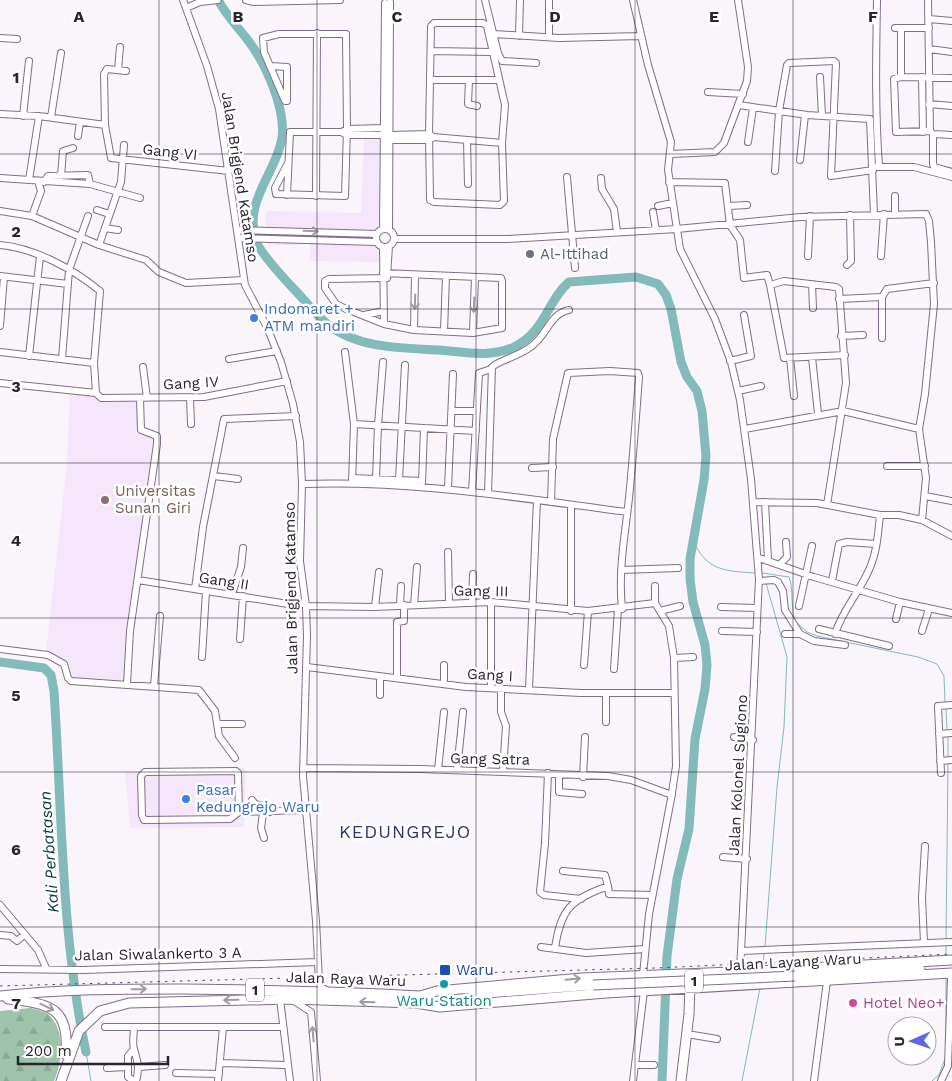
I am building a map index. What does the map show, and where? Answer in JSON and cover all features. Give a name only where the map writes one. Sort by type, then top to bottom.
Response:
[{"type":"highway","name":"Jalan Raya Waru","points":[[62,1077],[79,1030],[96,1014],[110,1007],[129,1003],[285,999],[418,1000],[437,991],[643,975],[949,966]]},
{"type":"highway","name":"Jalan Raya Waru","points":[[0,997],[90,990],[307,990],[418,1000],[440,1007],[644,991],[827,981],[949,966]]},
{"type":"highway","name":"Jalan Layang Waru","points":[[418,1000],[593,985],[796,976],[949,966]]},
{"type":"highway","points":[[677,974],[683,983],[676,989],[683,997],[689,1014]]},
{"type":"highway","points":[[681,1081],[689,1014],[690,974]]},
{"type":"highway","points":[[689,1014],[696,998],[711,987]]},
{"type":"highway","points":[[0,997],[42,1004],[63,1019],[67,1043],[62,1077]]},
{"type":"street","name":"Jalan Brigjend Katamso","points":[[183,0],[213,89],[229,171],[244,280],[248,293],[264,321],[277,351],[296,416],[302,484],[300,561],[306,606],[307,667],[303,768],[305,810],[316,921],[318,982]]},
{"type":"street","points":[[186,8],[207,1],[218,0]]},
{"type":"street","points":[[246,0],[254,2],[340,0]]},
{"type":"street","points":[[484,0],[498,53],[502,61],[536,63]]},
{"type":"street","points":[[519,36],[520,0]]},
{"type":"street","points":[[549,0],[549,37]]},
{"type":"street","points":[[633,0],[641,36],[672,146],[668,164],[669,182],[682,254],[715,319],[730,361],[738,391],[760,502],[768,560]]},
{"type":"street","points":[[670,154],[709,152],[719,149],[724,143],[743,94],[748,67],[738,0]]},
{"type":"street","points":[[874,215],[875,88],[878,52],[877,0]]},
{"type":"street","points":[[928,0],[929,49],[926,77],[933,166],[952,172]]},
{"type":"street","points":[[387,1],[386,230],[394,239]]},
{"type":"street","points":[[929,19],[952,22]]},
{"type":"street","points":[[438,22],[484,23],[487,26],[505,105],[502,142],[504,201],[497,205],[431,201],[431,51],[431,26],[438,22]]},
{"type":"street","points":[[901,77],[898,28],[929,28]]},
{"type":"street","points":[[271,66],[287,67],[287,102],[262,47],[264,37],[280,34],[346,34],[347,36],[345,196],[276,194],[275,191],[288,163]]},
{"type":"street","points":[[316,196],[317,34]]},
{"type":"street","points":[[494,34],[549,37],[641,36]]},
{"type":"street","points":[[0,38],[17,39]]},
{"type":"street","points":[[118,70],[120,47]]},
{"type":"street","points":[[929,49],[952,52]]},
{"type":"street","points":[[431,51],[492,52]]},
{"type":"street","points":[[51,118],[61,53]]},
{"type":"street","points":[[23,116],[29,61]]},
{"type":"street","points":[[775,171],[779,111],[787,65],[789,63],[836,62],[831,176],[914,166],[952,178]]},
{"type":"street","points":[[0,114],[39,116],[105,125],[104,74],[106,69],[126,71]]},
{"type":"street","points":[[820,77],[822,116]]},
{"type":"street","points":[[952,78],[901,77],[895,78],[893,81],[894,128],[898,133],[929,132],[952,135]]},
{"type":"street","points":[[926,77],[929,104],[929,132]]},
{"type":"street","points":[[430,80],[499,80]]},
{"type":"street","points":[[469,80],[467,103],[477,106]]},
{"type":"street","points":[[708,92],[743,94]]},
{"type":"street","points":[[929,104],[952,106]]},
{"type":"street","points":[[739,105],[804,115],[870,119],[874,170]]},
{"type":"street","points":[[748,142],[753,108]]},
{"type":"street","points":[[800,160],[804,115]]},
{"type":"street","points":[[29,180],[39,116]]},
{"type":"street","points":[[78,136],[80,122]]},
{"type":"street","name":"Gang VI","points":[[105,125],[110,157],[229,171]]},
{"type":"street","points":[[287,194],[290,132],[345,132],[502,142]]},
{"type":"street","points":[[467,140],[468,184]]},
{"type":"street","points":[[99,245],[118,191],[124,160],[124,145]]},
{"type":"street","points":[[61,176],[63,151],[73,148]]},
{"type":"street","points":[[41,181],[48,176],[88,175],[90,184]]},
{"type":"street","points":[[0,178],[90,184],[140,198]]},
{"type":"street","points":[[567,178],[575,268]]},
{"type":"street","points":[[601,178],[603,190],[614,209],[617,232]]},
{"type":"street","points":[[32,216],[41,190],[41,181]]},
{"type":"street","points":[[669,182],[725,183],[730,225],[740,240],[744,278],[766,275],[770,285],[783,357],[845,355]]},
{"type":"street","points":[[895,196],[895,213]]},
{"type":"street","points":[[658,206],[673,203]]},
{"type":"street","points":[[729,206],[747,205]]},
{"type":"street","points":[[97,210],[109,214]]},
{"type":"street","points":[[0,211],[32,216],[99,245],[146,260],[159,272],[186,283],[244,280]]},
{"type":"street","points":[[653,212],[656,230]]},
{"type":"street","points":[[239,238],[287,238],[383,245],[394,239],[520,237],[676,229],[810,216],[895,213],[926,214],[934,284],[925,394],[919,429],[925,466],[922,520]]},
{"type":"street","points":[[881,256],[884,214]]},
{"type":"street","points":[[847,265],[851,261],[850,215]]},
{"type":"street","points":[[62,359],[68,270],[88,216]]},
{"type":"street","points":[[808,256],[810,216]]},
{"type":"street","points":[[105,228],[118,230]]},
{"type":"street","points":[[238,230],[265,229],[377,234],[386,230]]},
{"type":"street","points":[[265,229],[265,238]]},
{"type":"street","points":[[287,230],[287,238]]},
{"type":"street","points":[[377,234],[383,245],[385,277],[384,324]]},
{"type":"street","points":[[0,245],[20,248],[40,256],[68,270],[100,291],[94,363],[96,393]]},
{"type":"street","points":[[29,356],[40,256]]},
{"type":"street","points":[[414,330],[415,275]]},
{"type":"street","points":[[415,275],[475,276],[502,279],[502,326],[499,329],[473,333],[414,330],[384,324],[336,304],[325,288],[325,281],[329,279],[385,277],[415,275]]},
{"type":"street","points":[[0,326],[2,276],[38,282],[68,284]]},
{"type":"street","points":[[444,331],[446,276]]},
{"type":"street","points":[[473,333],[475,276]]},
{"type":"street","points":[[770,285],[784,281],[837,287],[841,336],[845,355],[846,383],[827,505]]},
{"type":"street","points":[[812,284],[813,308]]},
{"type":"street","points":[[882,338],[882,296],[890,287],[934,284]]},
{"type":"street","points":[[839,299],[882,296]]},
{"type":"street","points":[[472,492],[479,373],[515,357],[529,348],[542,335],[558,313],[569,310]]},
{"type":"street","points":[[362,315],[384,311]]},
{"type":"street","points":[[730,361],[751,356],[744,315]]},
{"type":"street","points":[[841,336],[863,335]]},
{"type":"street","points":[[229,359],[277,351]]},
{"type":"street","points":[[0,352],[94,363]]},
{"type":"street","points":[[345,352],[354,424],[352,480]]},
{"type":"street","points":[[812,357],[818,414]]},
{"type":"street","points":[[790,358],[794,396]]},
{"type":"street","points":[[376,479],[383,362]]},
{"type":"street","points":[[399,480],[405,366]]},
{"type":"street","points":[[127,684],[130,631],[158,440],[157,436],[141,430],[143,367]]},
{"type":"street","points":[[488,494],[491,369]]},
{"type":"street","points":[[551,502],[556,426],[566,377],[569,372],[610,371],[638,373],[614,669]]},
{"type":"street","points":[[448,488],[454,374]]},
{"type":"street","name":"Gang IV","points":[[0,383],[96,393],[102,398],[190,398],[218,395],[287,381]]},
{"type":"street","points":[[738,391],[761,386]]},
{"type":"street","points":[[190,398],[191,424]]},
{"type":"street","points":[[452,412],[477,411]]},
{"type":"street","points":[[745,429],[818,414],[843,411],[919,429]]},
{"type":"street","points":[[195,588],[203,527],[225,418],[296,416]]},
{"type":"street","points":[[354,424],[476,431]]},
{"type":"street","points":[[422,484],[424,428]]},
{"type":"street","points":[[887,466],[925,466]]},
{"type":"street","points":[[532,468],[553,467]]},
{"type":"street","points":[[214,476],[238,479]]},
{"type":"street","points":[[302,484],[376,479],[399,480],[472,492],[627,512]]},
{"type":"street","points":[[352,480],[422,484]]},
{"type":"street","points":[[924,496],[952,501]]},
{"type":"street","points":[[529,689],[532,640],[531,606],[536,549],[537,500]]},
{"type":"street","points":[[760,502],[827,505],[880,515],[899,515],[922,520],[952,536]]},
{"type":"street","name":"Jalan Kolonel Sugiono","points":[[740,972],[753,740],[760,502]]},
{"type":"street","points":[[571,504],[571,611]]},
{"type":"street","points":[[835,634],[842,614],[859,590],[871,566],[880,515]]},
{"type":"street","points":[[780,564],[787,557],[786,542]]},
{"type":"street","points":[[832,581],[839,544],[847,542],[876,544]]},
{"type":"street","points":[[799,606],[812,546]]},
{"type":"street","points":[[232,594],[241,568],[243,548]]},
{"type":"street","points":[[758,549],[767,549]]},
{"type":"street","points":[[448,552],[449,603]]},
{"type":"street","points":[[759,558],[900,602],[952,613]]},
{"type":"street","points":[[414,605],[417,567]]},
{"type":"street","points":[[621,570],[678,568]]},
{"type":"street","points":[[375,607],[379,572]]},
{"type":"street","points":[[472,602],[473,574]]},
{"type":"street","name":"Gang II","points":[[138,580],[306,606]]},
{"type":"street","points":[[759,580],[775,580],[778,582],[783,591],[785,610],[800,634]]},
{"type":"street","points":[[397,678],[397,621],[404,620],[401,586]]},
{"type":"street","points":[[643,975],[652,895],[676,766],[674,658],[669,626],[655,604],[655,586]]},
{"type":"street","points":[[202,657],[206,591]]},
{"type":"street","points":[[240,638],[243,596]]},
{"type":"street","points":[[491,602],[491,688]]},
{"type":"street","name":"Gang III","points":[[306,606],[375,607],[491,602],[588,612],[655,604]]},
{"type":"street","points":[[896,619],[900,602]]},
{"type":"street","points":[[660,610],[680,606]]},
{"type":"street","points":[[721,607],[757,608]]},
{"type":"street","points":[[922,631],[929,609]]},
{"type":"street","points":[[584,665],[588,612]]},
{"type":"street","points":[[154,686],[160,616]]},
{"type":"street","points":[[818,629],[889,646]]},
{"type":"street","points":[[722,631],[757,632]]},
{"type":"street","points":[[785,634],[800,634],[814,641],[844,645]]},
{"type":"street","points":[[0,649],[48,655],[64,664],[68,678],[71,681],[198,690],[215,711],[219,736],[236,758]]},
{"type":"street","points":[[674,658],[693,657]]},
{"type":"street","points":[[444,664],[444,684]]},
{"type":"street","name":"Gang I","points":[[307,667],[380,677],[491,688],[606,694],[674,693]]},
{"type":"street","points":[[380,677],[380,695]]},
{"type":"street","points":[[501,688],[501,712],[506,726],[503,771]]},
{"type":"street","points":[[606,694],[606,722]]},
{"type":"street","points":[[941,773],[946,760],[946,734],[938,706],[947,706]]},
{"type":"street","points":[[438,770],[444,712]]},
{"type":"street","points":[[457,770],[463,712]]},
{"type":"street","points":[[218,724],[242,724]]},
{"type":"street","points":[[583,777],[585,737]]},
{"type":"street","points":[[734,737],[753,740]]},
{"type":"street","name":"Gang Satra","points":[[303,768],[503,771],[622,778],[672,795]]},
{"type":"street","points":[[239,812],[238,773],[236,771],[145,772],[141,776],[142,815],[144,820],[230,818],[239,812],[262,813],[305,810]]},
{"type":"street","points":[[548,773],[545,843],[540,892],[581,899]]},
{"type":"street","points":[[559,774],[559,792],[582,794]]},
{"type":"street","points":[[252,800],[255,804],[268,807],[270,812]]},
{"type":"street","points":[[262,813],[260,828],[264,838]]},
{"type":"street","points":[[924,943],[922,898],[925,846]]},
{"type":"street","points":[[723,856],[747,859]]},
{"type":"street","points":[[563,871],[605,875],[609,894],[652,895]]},
{"type":"street","points":[[554,948],[563,913],[589,893],[608,886]]},
{"type":"street","points":[[0,904],[42,956],[46,968]]},
{"type":"street","points":[[0,934],[10,936],[17,941],[24,935]]},
{"type":"street","points":[[741,950],[949,942]]},
{"type":"street","points":[[541,947],[586,953],[645,949]]},
{"type":"street","name":"Jalan Siwalankerto 3 A","points":[[0,969],[63,968],[83,970],[317,962]]},
{"type":"street","points":[[941,1081],[948,1066],[949,966]]},
{"type":"street","points":[[814,1081],[827,981]]},
{"type":"street","points":[[307,990],[318,982],[328,991]]},
{"type":"street","points":[[633,1081],[644,991]]},
{"type":"street","points":[[290,1081],[283,1027],[285,999],[312,1012],[318,1081]]},
{"type":"street","points":[[104,1027],[283,1027]]},
{"type":"street","points":[[134,1027],[134,1049],[138,1054],[139,1066],[135,1081],[128,1077],[128,1056],[134,1049]]},
{"type":"street","points":[[176,1073],[218,1078],[223,1027]]},
{"type":"street","points":[[687,1034],[717,1039]]},
{"type":"street","points":[[220,1063],[285,1065]]},
{"type":"street","points":[[139,1066],[165,1065]]},
{"type":"street","points":[[635,1065],[654,1065]]},
{"type":"street","points":[[107,1068],[128,1067]]},
{"type":"shaded area","points":[[364,138],[380,138],[380,262],[310,261],[310,244],[269,246],[265,218],[267,211],[361,213]]},
{"type":"shaded area","name":"Universitas Sunan Giri","points":[[70,391],[99,398],[99,402],[139,402],[140,433],[156,436],[132,590],[125,681],[73,680],[66,663],[57,654],[46,652],[67,462]]},
{"type":"shaded area","name":"Pasar Kedungrejo Waru","points":[[246,768],[244,827],[130,828],[125,772]]},
{"type":"green space","points":[[30,1008],[47,1013],[55,1023],[61,1048],[57,1074],[54,1081],[0,1081],[0,1011]]},
{"type":"waterway","points":[[218,0],[261,60],[273,86],[281,113],[282,138],[279,151],[257,200],[254,213],[253,227],[256,241],[262,252],[313,310],[327,324],[339,332],[367,343],[381,346],[468,353],[496,352],[514,347],[533,333],[569,282],[636,277],[658,284],[666,295],[671,309],[681,362],[687,377],[697,391],[702,411],[706,456],[704,480],[690,559],[690,579],[693,602],[705,645],[707,665],[705,689],[695,739],[689,829],[677,879],[667,956],[662,1081]]},
{"type":"waterway","points":[[693,540],[698,550],[710,564],[726,570],[755,573]]},
{"type":"waterway","points":[[762,573],[789,577],[795,620]]},
{"type":"waterway","points":[[765,947],[777,787],[784,727],[787,657],[766,583]]},
{"type":"waterway","points":[[797,623],[807,632],[817,636],[918,657],[937,664],[944,676],[945,703]]},
{"type":"waterway","name":"Kali Perbatasan","points":[[0,662],[44,668],[51,675],[54,691],[67,918],[78,1008],[86,1052]]},
{"type":"waterway","points":[[946,709],[947,730]]},
{"type":"waterway","points":[[948,737],[948,758]]},
{"type":"waterway","points":[[946,940],[948,764]]},
{"type":"waterway","points":[[946,944],[946,958]]},
{"type":"waterway","points":[[763,967],[764,954]]},
{"type":"waterway","points":[[946,977],[946,1035]]},
{"type":"waterway","points":[[742,1081],[760,988]]},
{"type":"waterway","name":"Kali Perbatasan","points":[[86,1052],[91,1081]]},
{"type":"waterway","points":[[932,1081],[939,1075],[945,1059]]},
{"type":"railway","points":[[0,986],[656,968],[952,954]]},
{"type":"place","name":"Al-Ittihad","points":[[530,254]]},
{"type":"place","name":"Indomaret + ATM mandiri","points":[[254,318]]},
{"type":"place","name":"Universitas Sunan Giri","points":[[105,500]]},
{"type":"place","name":"Pasar Kedungrejo Waru","points":[[186,799]]},
{"type":"place","name":"Waru","points":[[445,970]]},
{"type":"place","name":"Waru Station","points":[[444,984]]},
{"type":"place","name":"Hotel Neo+","points":[[853,1003]]},
{"type":"district","name":"KEDUNGREJO","points":[[405,831]]}]
